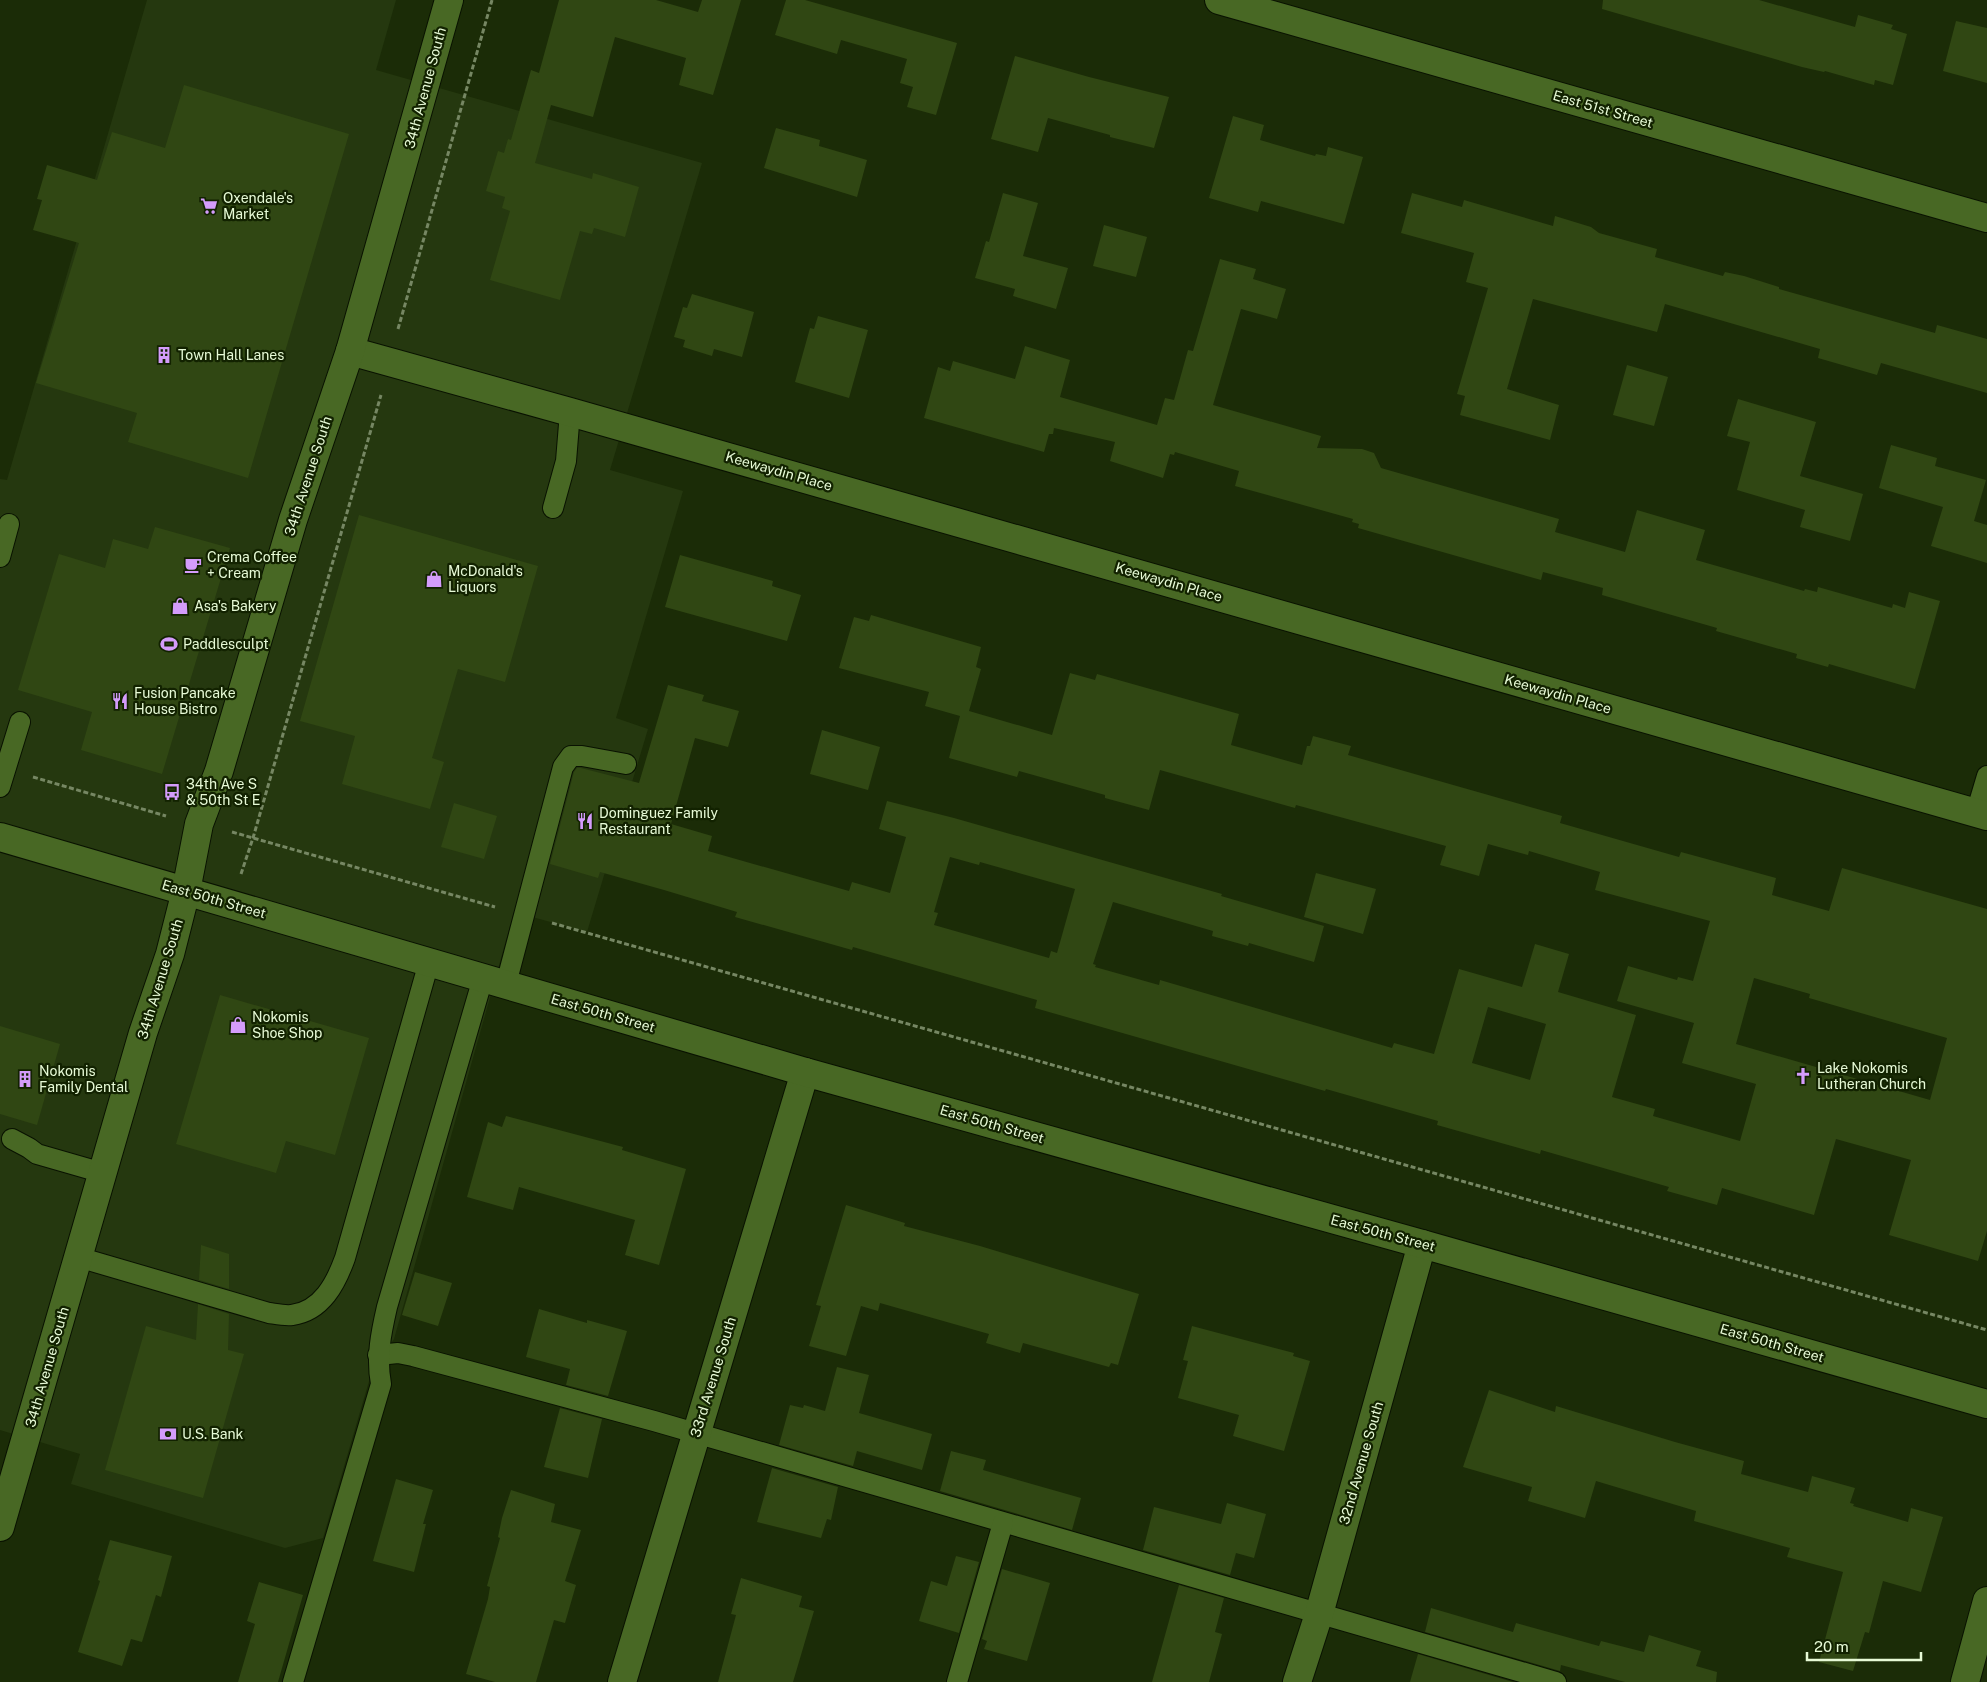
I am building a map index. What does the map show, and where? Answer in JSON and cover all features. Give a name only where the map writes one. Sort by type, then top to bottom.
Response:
[{"type":"street","name":"34th Avenue South","points":[[0,1527],[143,1033],[170,954],[186,891],[199,824],[219,771],[293,520],[350,351],[449,0]]},
{"type":"street","name":"East 51st Street","points":[[1219,0],[1987,218]]},
{"type":"street","name":"Keewaydin Place","points":[[350,351],[1981,814]]},
{"type":"street","name":"East 50th Street","points":[[0,837],[805,1072],[1987,1404]]},
{"type":"street","name":"33rd Avenue South","points":[[622,1682],[805,1072]]},
{"type":"street","name":"32nd Avenue South","points":[[1297,1682],[1319,1614],[1422,1244]]},
{"type":"street","points":[[1965,1682],[1987,1601]]},
{"type":"lane","points":[[553,508],[566,461],[570,412]]},
{"type":"lane","points":[[0,557],[9,524]]},
{"type":"lane","points":[[3,778],[20,722]]},
{"type":"lane","points":[[293,1682],[381,1384],[378,1355],[381,1330],[387,1307],[495,981],[525,915],[563,766],[570,756],[626,764]]},
{"type":"lane","points":[[1981,814],[1987,776]]},
{"type":"lane","points":[[78,1257],[269,1314],[290,1316],[312,1308],[330,1290],[345,1258],[429,962]]},
{"type":"lane","points":[[12,1139],[37,1154],[103,1173]]},
{"type":"lane","points":[[378,1355],[398,1353],[413,1356],[696,1433],[1556,1682]]},
{"type":"lane","points":[[956,1682],[1003,1522]]},
{"type":"path","points":[[398,330],[492,0]]},
{"type":"path","points":[[241,874],[382,390]]},
{"type":"path","points":[[3,778],[167,816]]},
{"type":"path","points":[[229,831],[1987,1330]]},
{"type":"shaded area","points":[[147,0],[396,0],[376,70],[702,163],[610,470],[683,491],[616,718],[648,729],[587,932],[514,912],[394,1339],[372,1371],[323,1538],[285,1548],[71,1484],[80,1454],[0,1430],[0,479],[7,480]]},
{"type":"building","points":[[559,0],[656,0],[698,12],[702,0],[741,0],[713,95],[679,85],[686,58],[615,37],[593,117],[551,105],[535,163],[592,179],[593,173],[639,187],[625,237],[594,228],[592,234],[580,231],[560,300],[490,280],[510,211],[502,208],[505,197],[486,191],[498,151],[504,153],[508,139],[511,140],[531,70],[539,73]]},
{"type":"building","points":[[786,0],[805,0],[957,43],[936,115],[907,107],[913,87],[900,83],[907,59],[841,40],[837,54],[775,35]]},
{"type":"building","points":[[1603,0],[1759,0],[1855,27],[1858,15],[1893,25],[1891,29],[1907,34],[1893,85],[1875,80],[1874,85],[1825,71],[1802,67],[1602,9]]},
{"type":"building","points":[[1956,21],[1987,28],[1987,83],[1943,71]]},
{"type":"building","points":[[1015,56],[1169,97],[1154,148],[1048,118],[1038,152],[991,139]]},
{"type":"building","points":[[184,85],[349,134],[248,478],[128,442],[137,413],[36,383],[79,243],[33,230],[42,200],[37,199],[47,165],[97,180],[112,132],[165,148]]},
{"type":"building","points":[[1233,116],[1264,125],[1260,140],[1315,156],[1316,154],[1326,156],[1328,147],[1363,157],[1344,224],[1261,201],[1258,212],[1209,198]]},
{"type":"building","points":[[776,128],[820,140],[819,146],[867,160],[857,197],[764,168]]},
{"type":"building","points":[[1003,193],[1038,203],[1023,256],[1068,268],[1056,309],[1013,296],[1015,289],[975,278],[986,241],[989,242]]},
{"type":"building","points":[[1412,193],[1462,207],[1464,200],[1553,226],[1555,216],[1591,227],[1599,233],[1657,249],[1655,257],[1723,276],[1725,272],[1744,276],[1779,287],[1779,289],[1935,333],[1937,325],[1987,339],[1987,393],[1881,363],[1877,375],[1818,358],[1820,349],[1665,304],[1657,332],[1533,299],[1507,389],[1559,405],[1550,440],[1460,415],[1465,396],[1457,394],[1488,288],[1466,282],[1474,253],[1401,233]]},
{"type":"building","points":[[1104,225],[1147,237],[1136,277],[1093,266]]},
{"type":"building","points":[[1220,259],[1256,269],[1253,279],[1286,289],[1277,319],[1241,309],[1213,405],[1321,436],[1317,448],[1362,449],[1374,453],[1381,468],[1559,519],[1555,532],[1625,552],[1637,510],[1705,530],[1696,560],[1804,591],[1805,589],[1817,592],[1818,587],[1892,608],[1893,604],[1905,608],[1909,592],[1940,601],[1915,689],[1829,664],[1828,667],[1796,658],[1797,654],[1716,631],[1717,628],[1602,595],[1603,588],[1543,572],[1541,580],[1358,528],[1359,524],[1352,522],[1353,519],[1235,486],[1239,471],[1175,452],[1174,455],[1170,454],[1163,478],[1110,461],[1115,442],[1054,428],[1053,434],[1049,434],[1044,452],[924,418],[938,367],[950,371],[953,361],[1015,379],[1025,346],[1070,360],[1060,397],[1157,425],[1165,398],[1174,400],[1188,350],[1193,351]]},
{"type":"building","points":[[692,294],[754,312],[742,357],[714,349],[712,356],[683,347],[685,340],[674,337],[683,307],[687,308]]},
{"type":"building","points":[[818,316],[868,330],[849,398],[795,382],[810,328],[814,329]]},
{"type":"building","points":[[1627,365],[1668,377],[1654,426],[1613,415]]},
{"type":"building","points":[[1738,399],[1816,422],[1800,476],[1863,494],[1850,541],[1800,527],[1805,510],[1737,490],[1750,442],[1727,436]]},
{"type":"building","points":[[1891,445],[1937,458],[1935,466],[1986,480],[1974,521],[1987,525],[1987,563],[1931,546],[1943,507],[1879,488]]},
{"type":"building","points":[[359,515],[538,566],[505,682],[458,669],[432,758],[444,762],[430,809],[342,784],[355,736],[300,721]]},
{"type":"building","points":[[155,527],[230,548],[162,774],[81,750],[92,712],[18,690],[59,554],[105,568],[113,539],[148,549]]},
{"type":"building","points":[[680,555],[773,581],[772,586],[801,595],[787,641],[665,607]]},
{"type":"building","points":[[871,615],[981,647],[976,667],[981,669],[969,711],[1052,735],[1070,673],[1095,680],[1097,674],[1239,714],[1231,745],[1302,765],[1307,746],[1310,746],[1313,736],[1351,746],[1348,755],[1562,816],[1560,823],[1679,857],[1681,852],[1776,878],[1772,895],[1829,911],[1842,868],[1987,909],[1987,1231],[1978,1261],[1889,1235],[1911,1160],[1836,1139],[1814,1215],[1722,1188],[1717,1205],[1667,1191],[1669,1187],[1541,1150],[1540,1154],[1437,1125],[1438,1121],[1326,1089],[1325,1091],[1035,1008],[1037,1000],[853,947],[852,950],[735,917],[737,912],[664,890],[600,872],[598,878],[550,864],[574,772],[577,768],[581,768],[639,783],[668,685],[704,695],[702,701],[739,711],[728,747],[695,738],[671,824],[712,836],[708,851],[849,891],[852,882],[890,893],[906,837],[879,829],[887,801],[954,818],[1222,894],[1221,896],[1324,926],[1314,962],[1249,943],[1248,946],[1212,936],[1213,931],[1113,902],[1093,964],[1096,965],[1095,967],[1159,985],[1160,980],[1392,1048],[1394,1043],[1434,1054],[1459,969],[1522,987],[1535,944],[1569,954],[1558,992],[1636,1015],[1612,1097],[1655,1109],[1653,1116],[1740,1141],[1756,1084],[1682,1063],[1694,1023],[1617,1001],[1628,966],[1677,980],[1678,977],[1693,981],[1710,921],[1595,890],[1600,872],[1529,851],[1528,855],[1488,844],[1479,876],[1440,865],[1446,846],[1296,805],[1295,808],[1160,770],[1149,810],[1105,798],[1105,795],[1019,771],[1017,777],[949,758],[960,716],[925,706],[929,692],[839,668],[854,617],[869,621]],"holes":[[[950,857],[979,865],[980,862],[1075,889],[1057,953],[1051,951],[1049,958],[934,925],[938,913],[934,912]],[[1754,978],[1810,994],[1809,998],[1947,1038],[1930,1100],[1736,1044]],[[1488,1007],[1546,1024],[1530,1080],[1472,1063]]]},
{"type":"building","points":[[822,730],[880,747],[868,790],[810,774]]},
{"type":"building","points":[[454,803],[497,816],[484,859],[441,847]]},
{"type":"building","points":[[1316,873],[1376,889],[1363,934],[1304,917]]},
{"type":"building","points":[[220,995],[369,1038],[335,1155],[286,1141],[276,1173],[176,1144]]},
{"type":"building","name":"Nokomis Family Dental","points":[[0,1026],[60,1044],[37,1125],[0,1114]]},
{"type":"building","points":[[506,1116],[623,1147],[622,1150],[686,1169],[659,1265],[625,1255],[635,1220],[519,1187],[513,1210],[467,1197],[488,1122],[502,1127]]},
{"type":"building","points":[[846,1205],[905,1223],[904,1226],[980,1246],[1139,1294],[1118,1365],[1111,1363],[1109,1367],[1023,1343],[1020,1353],[986,1343],[989,1334],[880,1303],[878,1311],[861,1306],[846,1356],[809,1346],[821,1306],[816,1305]]},
{"type":"building","points":[[201,1245],[229,1254],[229,1289],[199,1280]]},
{"type":"building","points":[[415,1272],[452,1283],[438,1326],[402,1315]]},
{"type":"building","name":"U.S. Bank","points":[[198,1304],[229,1314],[228,1350],[244,1354],[203,1498],[105,1470],[146,1326],[196,1340]]},
{"type":"building","points":[[539,1309],[587,1323],[587,1320],[627,1331],[608,1396],[566,1385],[570,1369],[526,1357]]},
{"type":"building","points":[[1192,1326],[1294,1353],[1293,1356],[1310,1361],[1284,1451],[1233,1436],[1239,1415],[1178,1398],[1188,1361],[1183,1360]]},
{"type":"building","points":[[837,1367],[869,1375],[859,1413],[932,1434],[922,1470],[857,1451],[853,1466],[779,1445],[790,1405],[803,1408],[804,1405],[825,1411]]},
{"type":"building","points":[[1489,1390],[1555,1412],[1556,1406],[1744,1461],[1741,1474],[1808,1492],[1812,1476],[1855,1488],[1850,1503],[1854,1504],[1853,1506],[1908,1522],[1911,1508],[1943,1517],[1921,1592],[1883,1581],[1869,1633],[1865,1632],[1853,1671],[1819,1662],[1843,1572],[1787,1557],[1790,1548],[1694,1521],[1696,1511],[1596,1481],[1585,1518],[1528,1501],[1532,1487],[1463,1467]]},
{"type":"building","points":[[560,1408],[602,1419],[588,1478],[544,1467]]},
{"type":"building","points":[[951,1451],[986,1460],[983,1470],[1081,1498],[1072,1530],[940,1491]]},
{"type":"building","points":[[772,1468],[838,1487],[831,1520],[827,1519],[821,1538],[757,1522]]},
{"type":"building","points":[[396,1479],[433,1490],[423,1524],[426,1524],[414,1572],[373,1561]]},
{"type":"building","points":[[511,1490],[555,1504],[551,1522],[581,1530],[565,1581],[576,1585],[565,1623],[554,1620],[536,1682],[495,1682],[466,1674],[488,1599],[490,1587],[487,1586],[500,1538],[498,1537],[502,1518]]},
{"type":"building","points":[[1227,1503],[1266,1514],[1254,1558],[1236,1553],[1230,1575],[1143,1550],[1154,1507],[1221,1524]]},
{"type":"building","points":[[110,1540],[172,1556],[161,1597],[156,1595],[142,1642],[131,1639],[122,1666],[78,1652],[100,1581],[98,1580]]},
{"type":"building","points":[[956,1556],[979,1562],[959,1633],[919,1621],[931,1581],[947,1586]]},
{"type":"building","points":[[1002,1569],[1050,1583],[1027,1661],[984,1649],[987,1641],[982,1639]]},
{"type":"building","points":[[741,1578],[802,1596],[799,1607],[814,1611],[793,1682],[718,1682],[736,1615],[731,1614]]},
{"type":"building","points":[[259,1582],[303,1595],[278,1682],[238,1682],[255,1624],[247,1621]]},
{"type":"building","points":[[1179,1585],[1224,1598],[1215,1632],[1222,1634],[1209,1682],[1152,1682]]},
{"type":"building","points":[[1431,1608],[1513,1632],[1516,1623],[1599,1646],[1601,1641],[1644,1652],[1649,1635],[1701,1651],[1696,1666],[1717,1672],[1716,1682],[1625,1682],[1561,1665],[1560,1671],[1425,1632]]},
{"type":"building","points":[[1418,1654],[1513,1682],[1410,1682]]},
{"type":"place","name":"Oxendale's Market","points":[[209,206]]},
{"type":"place","name":"Town Hall Lanes","points":[[164,355]]},
{"type":"place","name":"Crema Coffee + Cream","points":[[193,565]]},
{"type":"place","name":"McDonald's Liquors","points":[[434,579]]},
{"type":"place","name":"Asa's Bakery","points":[[180,606]]},
{"type":"place","name":"Paddlesculpt","points":[[169,644]]},
{"type":"place","name":"Fusion Pancake House Bistro","points":[[120,701]]},
{"type":"place","name":"34th Ave S & 50th St E","points":[[172,792]]},
{"type":"place","name":"Dominguez Family Restaurant","points":[[585,821]]},
{"type":"place","name":"Nokomis Shoe Shop","points":[[238,1025]]},
{"type":"place","name":"Lake Nokomis Lutheran Church","points":[[1803,1076]]},
{"type":"place","name":"Nokomis Family Dental","points":[[25,1079]]},
{"type":"place","name":"U.S. Bank","points":[[168,1434]]}]
